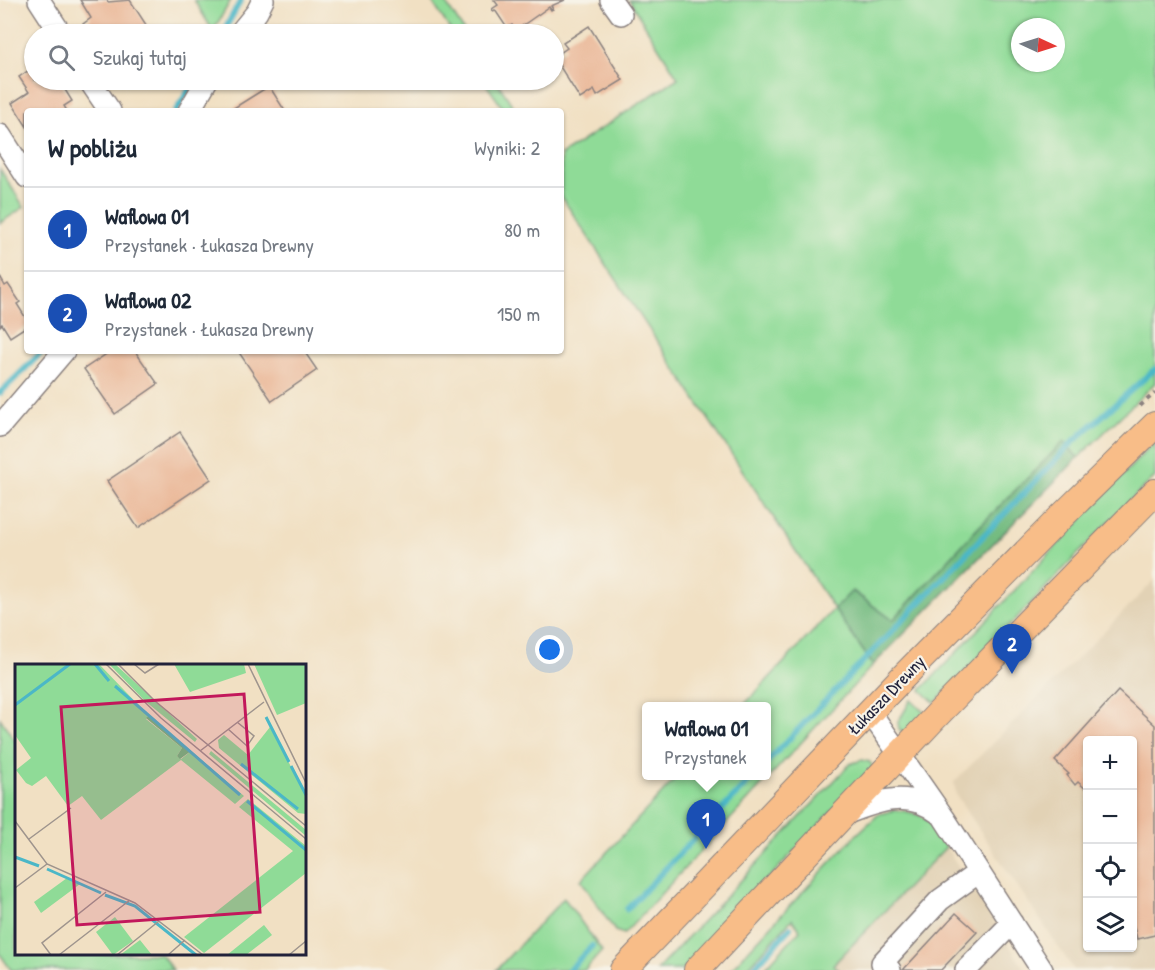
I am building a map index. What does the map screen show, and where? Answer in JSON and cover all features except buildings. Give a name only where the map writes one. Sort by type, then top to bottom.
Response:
[{"type":"main road","name":"Łukasza Drewny","points":[[623,970],[1049,528],[1155,426]]},
{"type":"main road","points":[[698,970],[899,756],[1155,492]]},
{"type":"street","points":[[39,0],[55,24]]},
{"type":"street","points":[[247,24],[263,0]]},
{"type":"street","points":[[96,90],[108,108]]},
{"type":"street","points":[[191,108],[201,90]]},
{"type":"street","points":[[0,135],[24,172]]},
{"type":"street","points":[[0,426],[61,354]]},
{"type":"street","points":[[870,712],[944,818],[1042,970]]},
{"type":"street","points":[[844,815],[880,801],[897,799],[914,800],[930,807],[944,818]]},
{"type":"street","points":[[890,970],[882,963],[940,900],[979,872]]},
{"type":"street","points":[[966,970],[1012,923]]},
{"type":"shaded area","points":[[1155,580],[1155,970],[1074,970],[956,795],[954,782]]},
{"type":"shaded area","points":[[946,847],[1025,970],[839,970],[833,965]]},
{"type":"green space","points":[[194,0],[231,0],[217,24],[209,24]]},
{"type":"green space","points":[[431,0],[444,0],[460,24],[447,24]]},
{"type":"green space","points":[[629,0],[1155,0],[1155,383],[1078,458],[1064,442],[977,529],[893,620],[853,591],[835,609],[873,665],[771,775],[771,702],[747,702],[834,609],[564,201],[564,153],[678,78]]},
{"type":"green space","points":[[490,90],[502,90],[514,108],[503,108]]},
{"type":"green space","points":[[0,169],[24,207],[0,223]]},
{"type":"green space","points":[[1064,441],[1078,458],[873,665],[834,609],[852,591],[893,620],[977,529]]},
{"type":"green space","points":[[1155,441],[1155,477],[1124,506],[935,703],[921,690]]},
{"type":"green space","points":[[911,700],[925,713],[906,733],[899,730],[898,722]]},
{"type":"green space","points":[[0,718],[15,740],[15,955],[162,955],[173,970],[11,970],[0,954]]},
{"type":"green space","points":[[862,760],[870,762],[873,768],[682,970],[657,970],[850,764]]},
{"type":"green space","points":[[674,780],[767,780],[624,934],[615,931],[581,880]]},
{"type":"green space","points":[[896,810],[916,814],[927,820],[946,847],[833,965],[839,970],[763,970],[800,930],[792,919],[746,970],[730,970],[854,837],[879,814]]},
{"type":"green space","points":[[564,898],[602,951],[585,970],[496,970]]},
{"type":"waterway","points":[[228,24],[241,0]]},
{"type":"waterway","points":[[178,108],[189,90]]},
{"type":"waterway","points":[[0,393],[40,354]]},
{"type":"waterway","points":[[771,758],[1074,441],[1155,369]]},
{"type":"waterway","points":[[627,909],[750,780]]},
{"type":"waterway","points":[[752,970],[790,928]]},
{"type":"waterway","points":[[569,970],[592,946]]},
{"type":"place","name":"Waflowa 02","points":[[1012,674]]},
{"type":"place","name":"Waflowa 01","points":[[706,849]]}]
